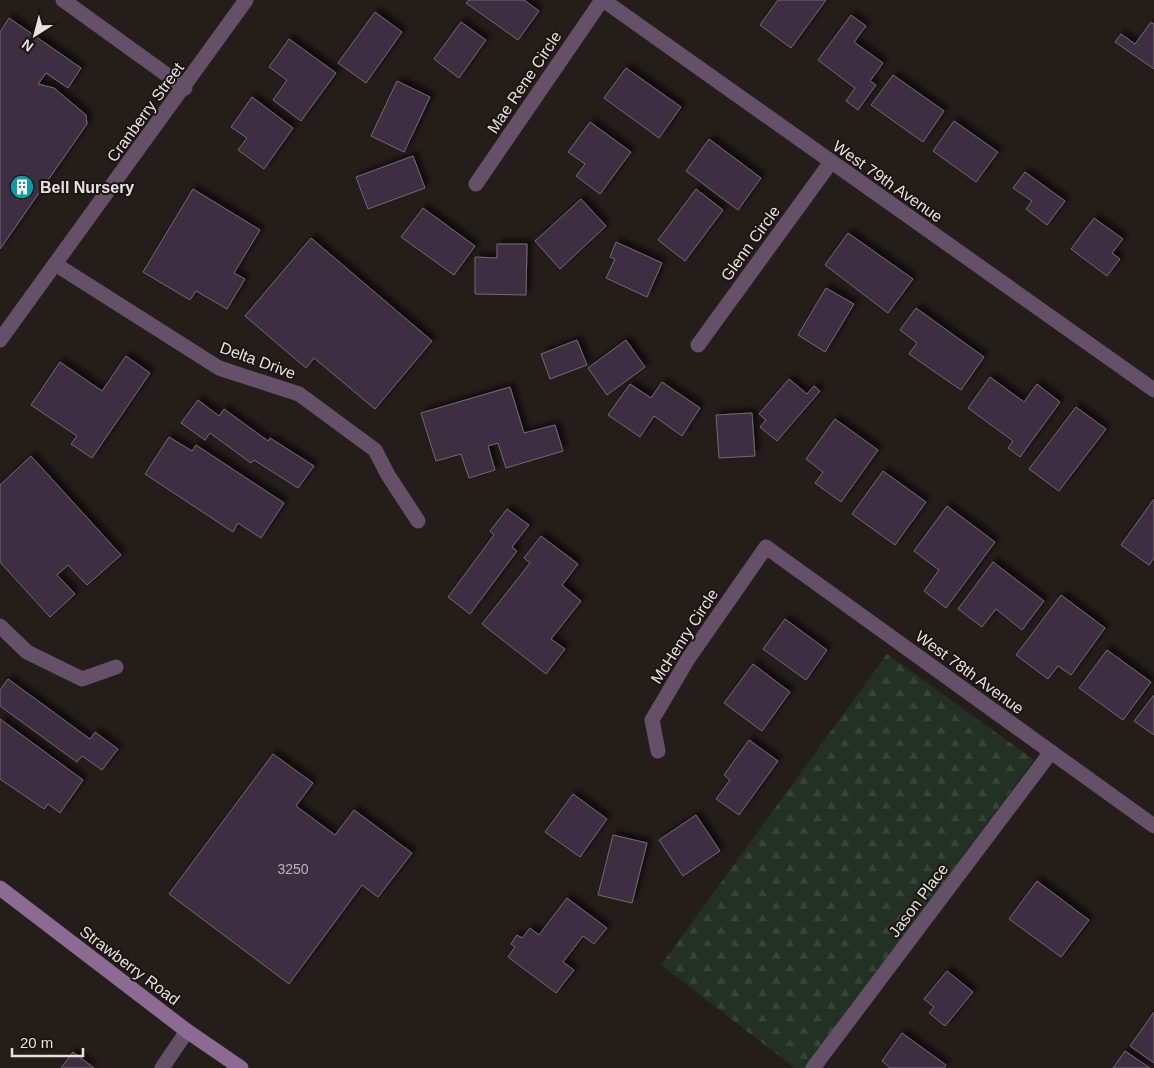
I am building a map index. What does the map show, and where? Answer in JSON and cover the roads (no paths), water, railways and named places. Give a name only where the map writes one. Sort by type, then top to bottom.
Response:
[{"type":"street","points":[[63,0],[184,88]]},
{"type":"street","name":"Cranberry Street","points":[[0,340],[246,0]]},
{"type":"street","name":"West 79th Avenue","points":[[602,0],[1154,390]]},
{"type":"street","name":"Mae Rene Circle","points":[[476,184],[602,0]]},
{"type":"street","name":"Glenn Circle","points":[[698,345],[831,162]]},
{"type":"street","name":"Delta Drive","points":[[55,264],[219,368],[299,394],[375,450],[388,475],[418,520]]},
{"type":"street","name":"McHenry Circle","points":[[658,751],[652,720],[688,659],[766,546]]},
{"type":"street","name":"West 78th Avenue","points":[[766,546],[1154,826]]},
{"type":"street","points":[[0,626],[27,652],[82,679],[116,667]]},
{"type":"street","name":"Jason Place","points":[[813,1068],[1051,752]]},
{"type":"street","name":"Strawberry Road","points":[[0,888],[187,1031],[241,1068]]},
{"type":"street","points":[[162,1068],[187,1031]]},
{"type":"place","name":"Bell Nursery","points":[[22,187]]}]
